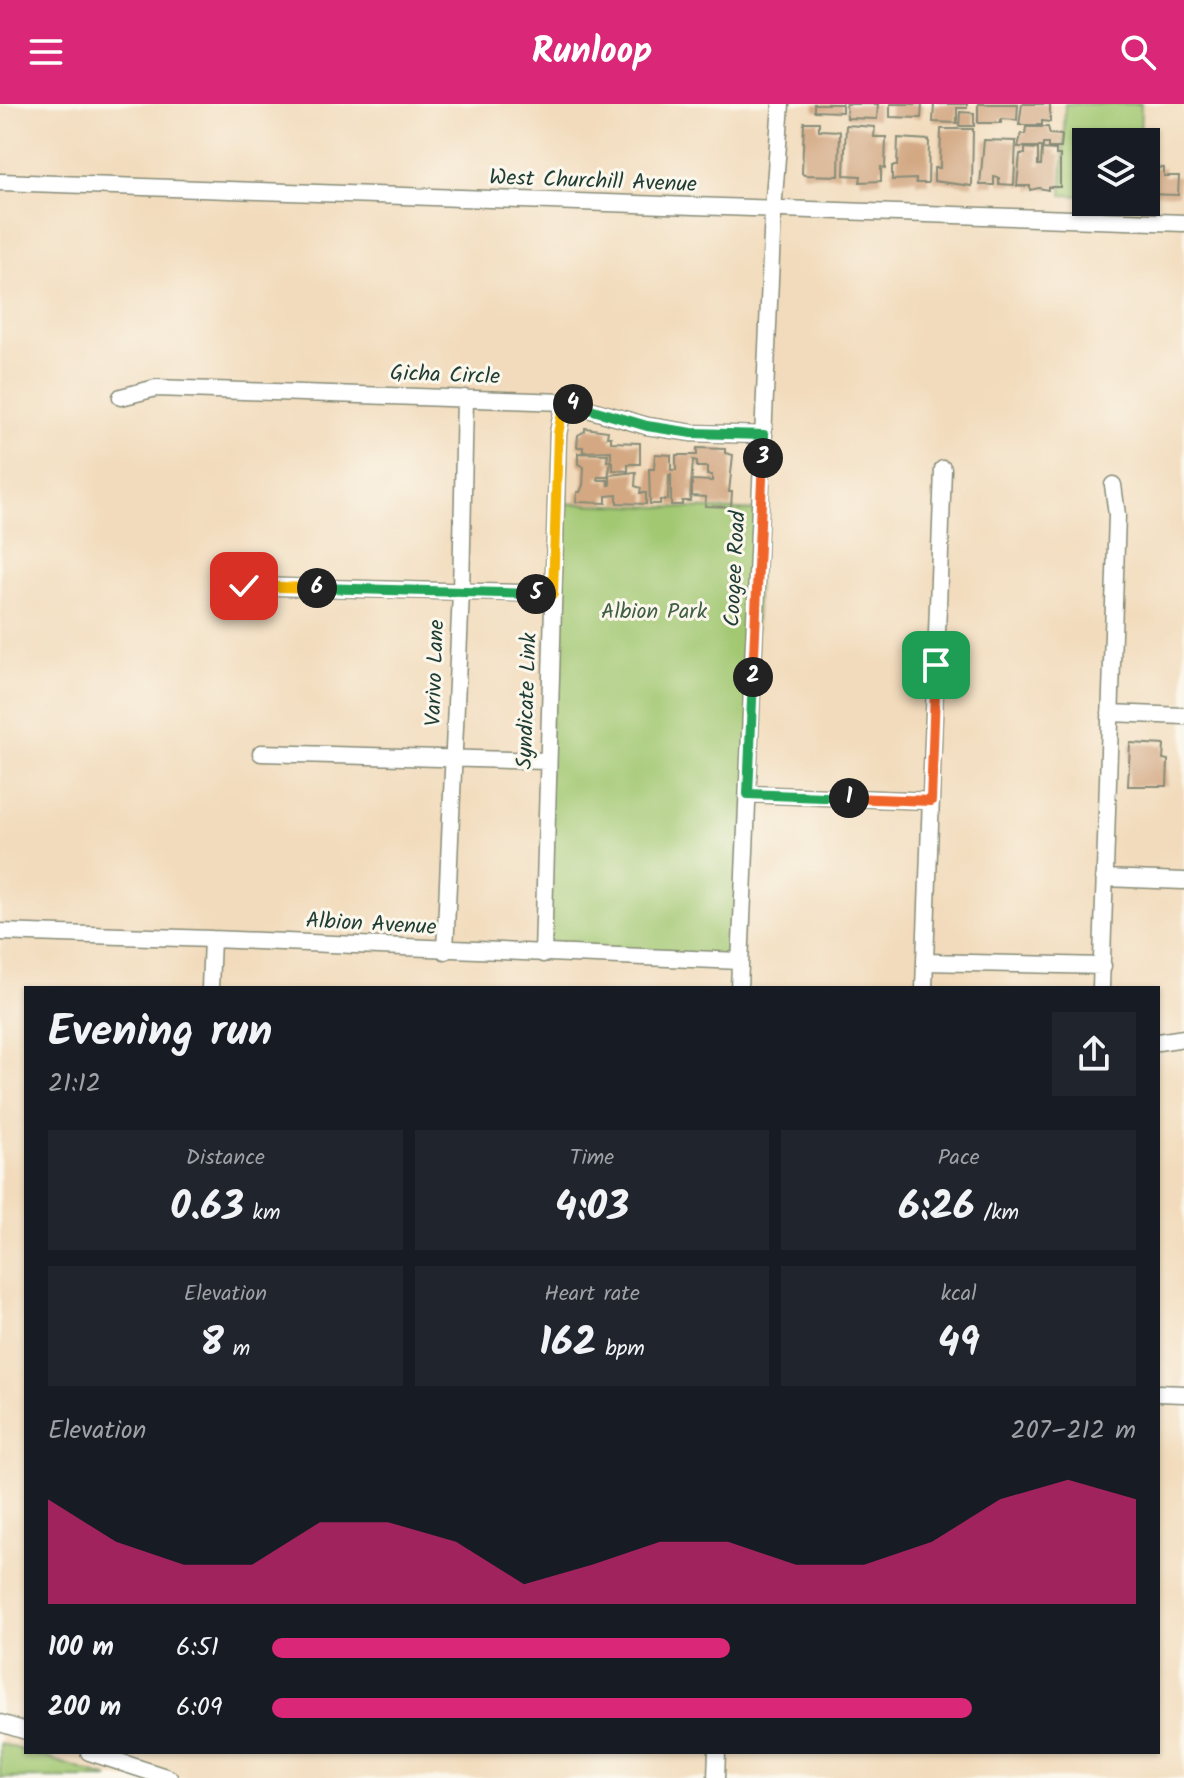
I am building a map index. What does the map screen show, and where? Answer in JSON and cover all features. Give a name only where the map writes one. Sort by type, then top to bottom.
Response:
[{"type":"street","name":"Coogee Road","points":[[739,986],[773,211],[781,104]]},
{"type":"street","name":"West Churchill Avenue","points":[[0,182],[1184,223]]},
{"type":"street","name":"Gicha Circle","points":[[121,397],[156,388],[564,402],[647,426],[692,433],[764,435]]},
{"type":"street","name":"Varivo Lane","points":[[445,951],[461,592],[465,398]]},
{"type":"street","name":"Syndicate Link","points":[[543,954],[558,434],[564,402]]},
{"type":"street","points":[[924,986],[943,469]]},
{"type":"street","points":[[1101,986],[1117,515],[1113,485]]},
{"type":"street","points":[[230,594],[244,586],[553,594]]},
{"type":"street","points":[[1110,713],[1184,716]]},
{"type":"street","points":[[261,753],[548,761]]},
{"type":"street","points":[[748,794],[931,801]]},
{"type":"street","points":[[1104,878],[1184,881]]},
{"type":"street","name":"Albion Avenue","points":[[0,932],[740,961]]},
{"type":"street","points":[[210,986],[212,939]]},
{"type":"street","points":[[925,962],[1103,966]]},
{"type":"street","points":[[1160,1042],[1184,1038]]},
{"type":"street","points":[[1160,1393],[1184,1394]]},
{"type":"street","points":[[0,1723],[24,1730]]},
{"type":"street","points":[[95,1754],[169,1778]]},
{"type":"street","points":[[716,1778],[717,1754]]},
{"type":"green space","points":[[1065,104],[1141,104],[1140,128],[1072,128],[1072,195],[1062,195]]},
{"type":"green space","name":"Albion Park","points":[[556,503],[761,511],[740,961],[543,954]]},
{"type":"green space","points":[[0,1743],[24,1751],[24,1754],[34,1754],[109,1778],[0,1778]]},
{"type":"building","points":[[814,104],[842,104],[842,112],[814,111]]},
{"type":"building","points":[[846,104],[878,104],[877,119],[847,118]]},
{"type":"building","points":[[890,104],[922,104],[921,118],[890,117]]},
{"type":"building","points":[[934,104],[967,104],[967,108],[957,108],[957,123],[933,122]]},
{"type":"building","points":[[978,104],[1018,104],[1017,120],[978,123]]},
{"type":"building","points":[[1022,104],[1050,104],[1050,122],[1019,125]]},
{"type":"building","points":[[960,112],[974,113],[974,126],[959,126]]},
{"type":"building","points":[[804,122],[819,122],[819,130],[840,131],[839,176],[802,173]]},
{"type":"building","points":[[846,125],[875,127],[874,137],[886,137],[885,168],[881,167],[881,181],[860,182],[861,176],[844,175]]},
{"type":"building","points":[[1026,127],[1048,127],[1050,134],[1062,135],[1061,148],[1048,148],[1048,144],[1043,144],[1043,147],[1018,147]]},
{"type":"building","points":[[941,129],[973,129],[972,186],[934,181],[934,168],[940,168]]},
{"type":"building","points":[[898,138],[929,140],[928,183],[916,183],[916,179],[892,180],[892,166],[897,166]]},
{"type":"building","points":[[984,140],[1016,141],[1014,185],[999,184],[999,178],[994,177],[994,185],[980,185]]},
{"type":"building","points":[[1025,148],[1038,149],[1038,165],[1041,165],[1042,149],[1056,150],[1056,155],[1060,155],[1060,187],[1030,190],[1030,186],[1017,186],[1020,154],[1025,154]]},
{"type":"building","points":[[1160,168],[1164,168],[1164,176],[1179,176],[1178,195],[1160,194]]},
{"type":"building","points":[[585,428],[608,431],[607,437],[611,437],[611,442],[640,443],[640,464],[628,464],[628,471],[613,470],[611,462],[608,477],[598,477],[598,480],[608,480],[610,485],[610,475],[636,472],[635,486],[641,488],[640,493],[646,493],[646,504],[617,503],[617,495],[606,496],[606,503],[576,502],[577,492],[583,485],[584,467],[578,464],[578,453],[608,454],[607,461],[611,461],[611,451],[583,452],[583,447],[577,447],[578,435]]},
{"type":"building","points":[[697,448],[725,449],[725,453],[733,455],[729,492],[732,492],[731,507],[705,506],[706,497],[692,496],[692,480],[712,481],[712,475],[707,475],[707,467],[697,467],[697,461],[693,460],[690,501],[671,505],[669,475],[668,500],[650,504],[649,469],[654,469],[655,454],[671,455],[671,470],[676,470],[676,455],[697,455]]},
{"type":"building","points":[[1130,743],[1164,745],[1163,759],[1168,760],[1167,786],[1128,786]]},
{"type":"route","points":[[244,586],[553,594],[558,434],[564,402],[647,426],[692,433],[764,435],[748,794],[931,801],[936,665]]}]
